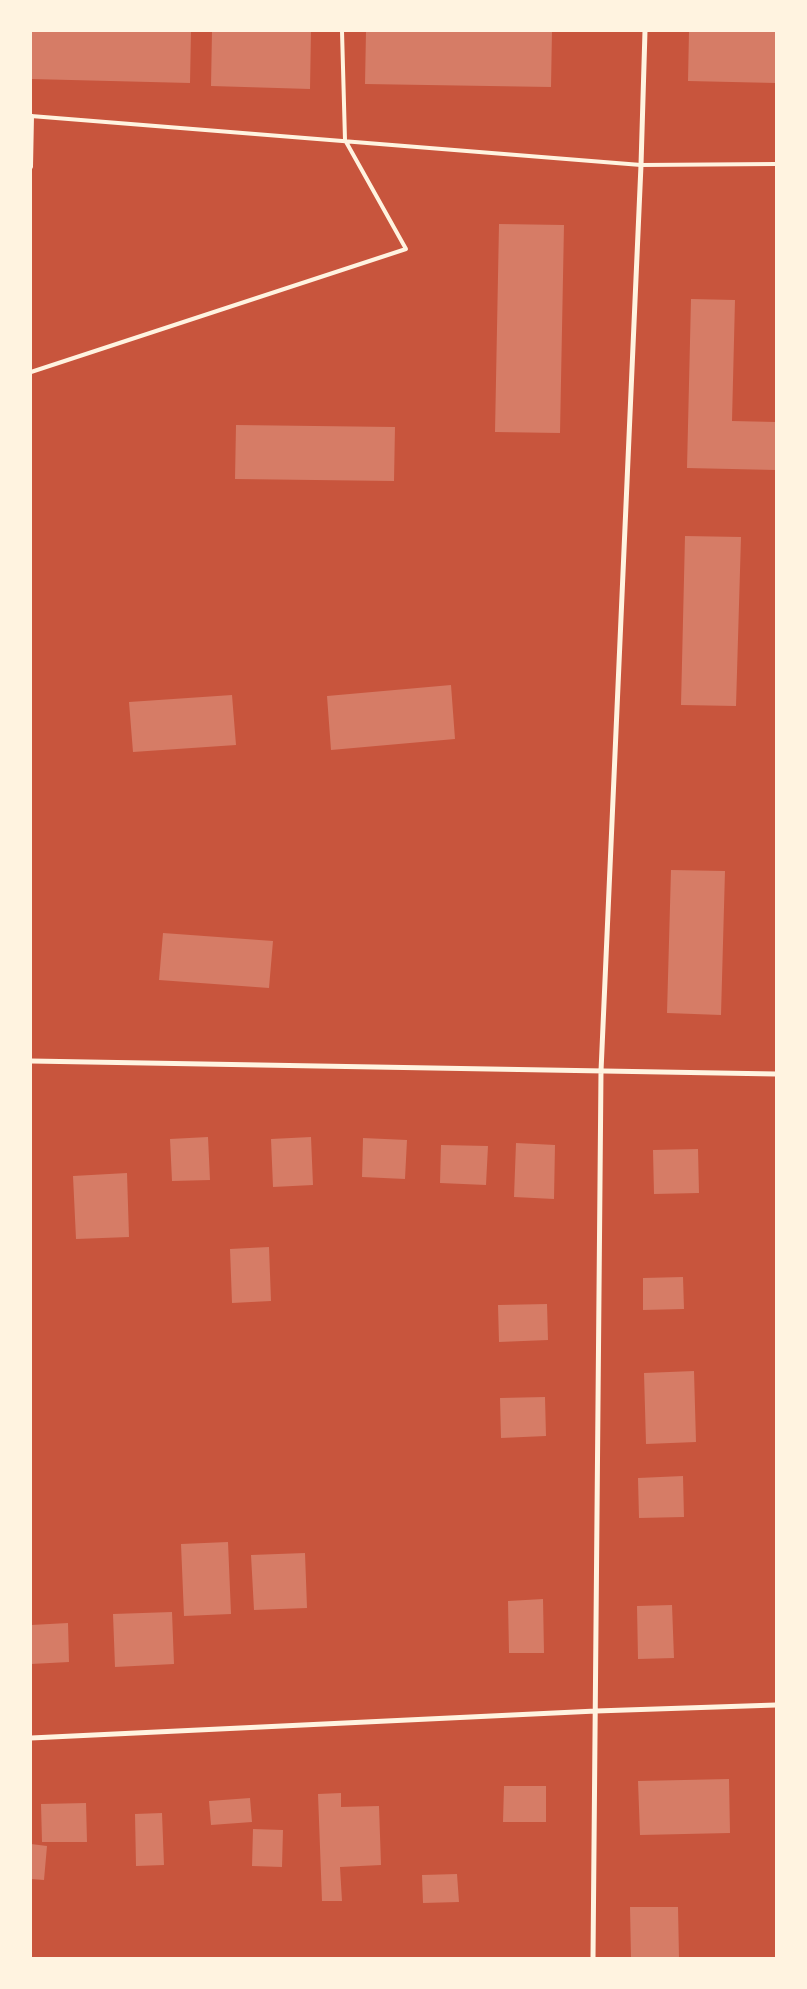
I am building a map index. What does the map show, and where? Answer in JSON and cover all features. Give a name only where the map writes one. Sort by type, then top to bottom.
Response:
[{"type":"street","points":[[592,1958],[601,1071],[641,165],[645,31]]},
{"type":"street","points":[[31,1060],[776,1074]]},
{"type":"street","points":[[31,1738],[596,1710],[776,1705]]},
{"type":"lane","points":[[31,372],[406,249],[345,140],[342,31]]},
{"type":"lane","points":[[31,168],[32,116],[641,165],[776,164]]},
{"type":"building","points":[[31,31],[191,31],[190,83],[31,79]]},
{"type":"building","points":[[212,31],[311,31],[310,89],[211,86]]},
{"type":"building","points":[[366,31],[552,31],[551,87],[365,84]]},
{"type":"building","points":[[689,31],[776,31],[776,83],[688,81]]},
{"type":"building","points":[[499,224],[564,225],[560,433],[495,432]]},
{"type":"building","points":[[691,299],[735,300],[732,421],[776,422],[776,470],[687,468]]},
{"type":"building","points":[[236,425],[395,427],[394,481],[235,479]]},
{"type":"building","points":[[685,536],[741,537],[736,706],[681,705]]},
{"type":"building","points":[[451,685],[455,739],[331,750],[327,696]]},
{"type":"building","points":[[232,695],[236,745],[133,752],[129,702]]},
{"type":"building","points":[[671,870],[725,871],[721,1015],[667,1013]]},
{"type":"building","points":[[163,933],[273,941],[269,988],[159,980]]},
{"type":"building","points":[[208,1137],[210,1180],[172,1181],[170,1139]]},
{"type":"building","points":[[311,1137],[313,1185],[273,1187],[271,1139]]},
{"type":"building","points":[[363,1138],[407,1140],[405,1179],[362,1177]]},
{"type":"building","points":[[516,1143],[555,1145],[554,1199],[514,1197]]},
{"type":"building","points":[[441,1145],[488,1146],[486,1185],[440,1183]]},
{"type":"building","points":[[698,1149],[699,1193],[654,1194],[653,1150]]},
{"type":"building","points":[[127,1173],[129,1237],[76,1239],[73,1176]]},
{"type":"building","points":[[269,1247],[271,1301],[232,1303],[230,1249]]},
{"type":"building","points":[[683,1277],[684,1309],[643,1310],[643,1278]]},
{"type":"building","points":[[547,1304],[548,1340],[499,1342],[498,1305]]},
{"type":"building","points":[[694,1371],[696,1442],[646,1444],[644,1373]]},
{"type":"building","points":[[545,1397],[546,1436],[501,1438],[500,1398]]},
{"type":"building","points":[[683,1476],[684,1517],[639,1518],[638,1478]]},
{"type":"building","points":[[228,1542],[231,1614],[184,1616],[181,1544]]},
{"type":"building","points":[[305,1553],[307,1608],[254,1610],[251,1555]]},
{"type":"building","points":[[543,1599],[544,1653],[509,1653],[508,1601]]},
{"type":"building","points":[[672,1605],[674,1658],[638,1659],[637,1606]]},
{"type":"building","points":[[172,1612],[174,1664],[115,1667],[113,1614]]},
{"type":"building","points":[[68,1623],[69,1662],[31,1664],[31,1625]]},
{"type":"building","points":[[729,1779],[730,1833],[640,1835],[638,1781]]},
{"type":"building","points":[[504,1786],[546,1786],[546,1822],[503,1822]]},
{"type":"building","points":[[341,1793],[341,1807],[379,1806],[381,1865],[340,1867],[342,1901],[322,1901],[318,1794]]},
{"type":"building","points":[[250,1798],[252,1822],[211,1825],[209,1801]]},
{"type":"building","points":[[86,1803],[87,1842],[42,1842],[41,1804]]},
{"type":"building","points":[[162,1813],[164,1865],[136,1866],[135,1814]]},
{"type":"building","points":[[253,1829],[283,1830],[282,1867],[252,1866]]},
{"type":"building","points":[[31,1844],[47,1846],[44,1880],[31,1879]]},
{"type":"building","points":[[457,1874],[459,1902],[423,1903],[422,1875]]},
{"type":"building","points":[[630,1907],[678,1907],[679,1958],[631,1958]]}]
